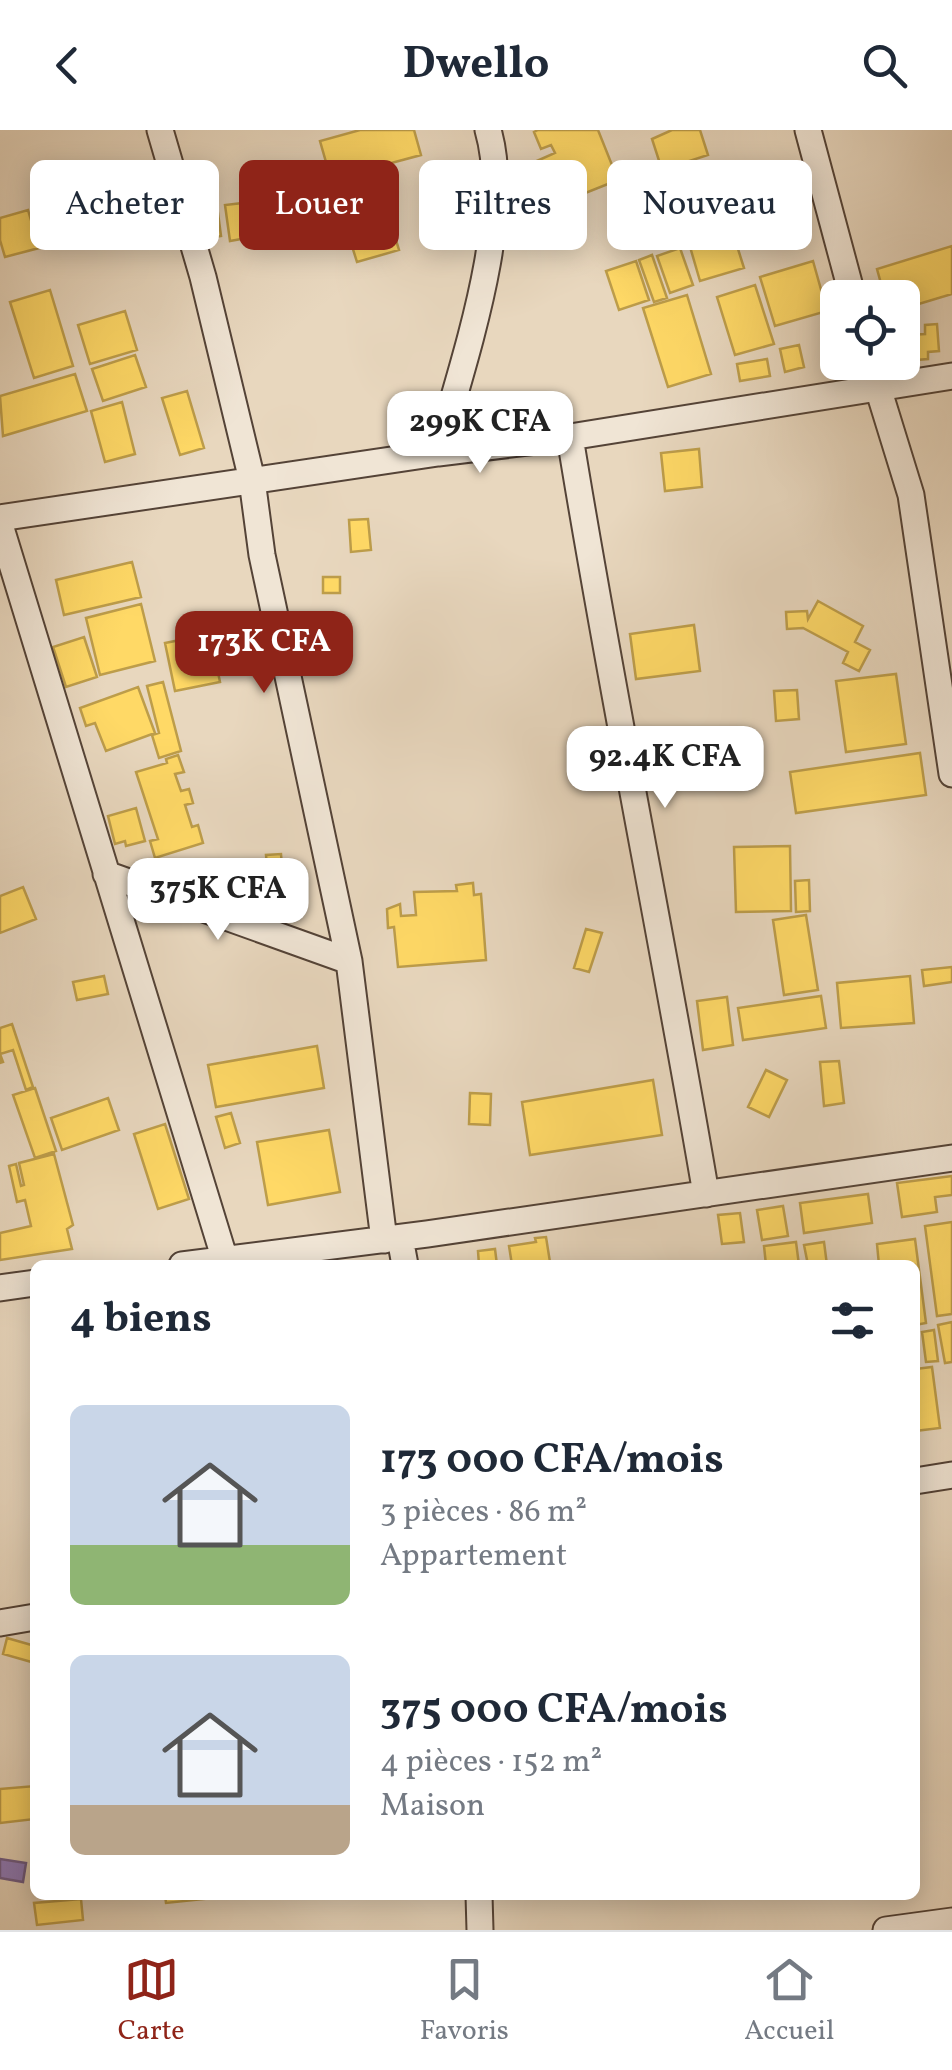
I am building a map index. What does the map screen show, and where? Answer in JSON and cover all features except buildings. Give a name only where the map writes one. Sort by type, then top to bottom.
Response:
[{"type":"street","points":[[160,130],[204,276],[252,480],[262,555],[349,961],[392,1239],[402,1260]]},
{"type":"street","points":[[438,453],[488,268],[493,185],[493,147],[488,130]]},
{"type":"street","points":[[808,130],[848,280]]},
{"type":"street","points":[[920,376],[952,376]]},
{"type":"street","points":[[849,380],[570,437],[252,480],[0,522],[225,1260],[952,1158]]},
{"type":"street","points":[[876,380],[911,495],[952,774]]},
{"type":"street","points":[[570,437],[606,659],[661,932],[706,1194]]},
{"type":"street","points":[[106,874],[349,961]]},
{"type":"street","points":[[0,1288],[30,1284]]},
{"type":"street","points":[[920,1480],[952,1475]]},
{"type":"street","points":[[0,1622],[30,1618]]},
{"type":"street","points":[[479,1900],[480,1930]]},
{"type":"street","points":[[886,1930],[952,1921]]}]
